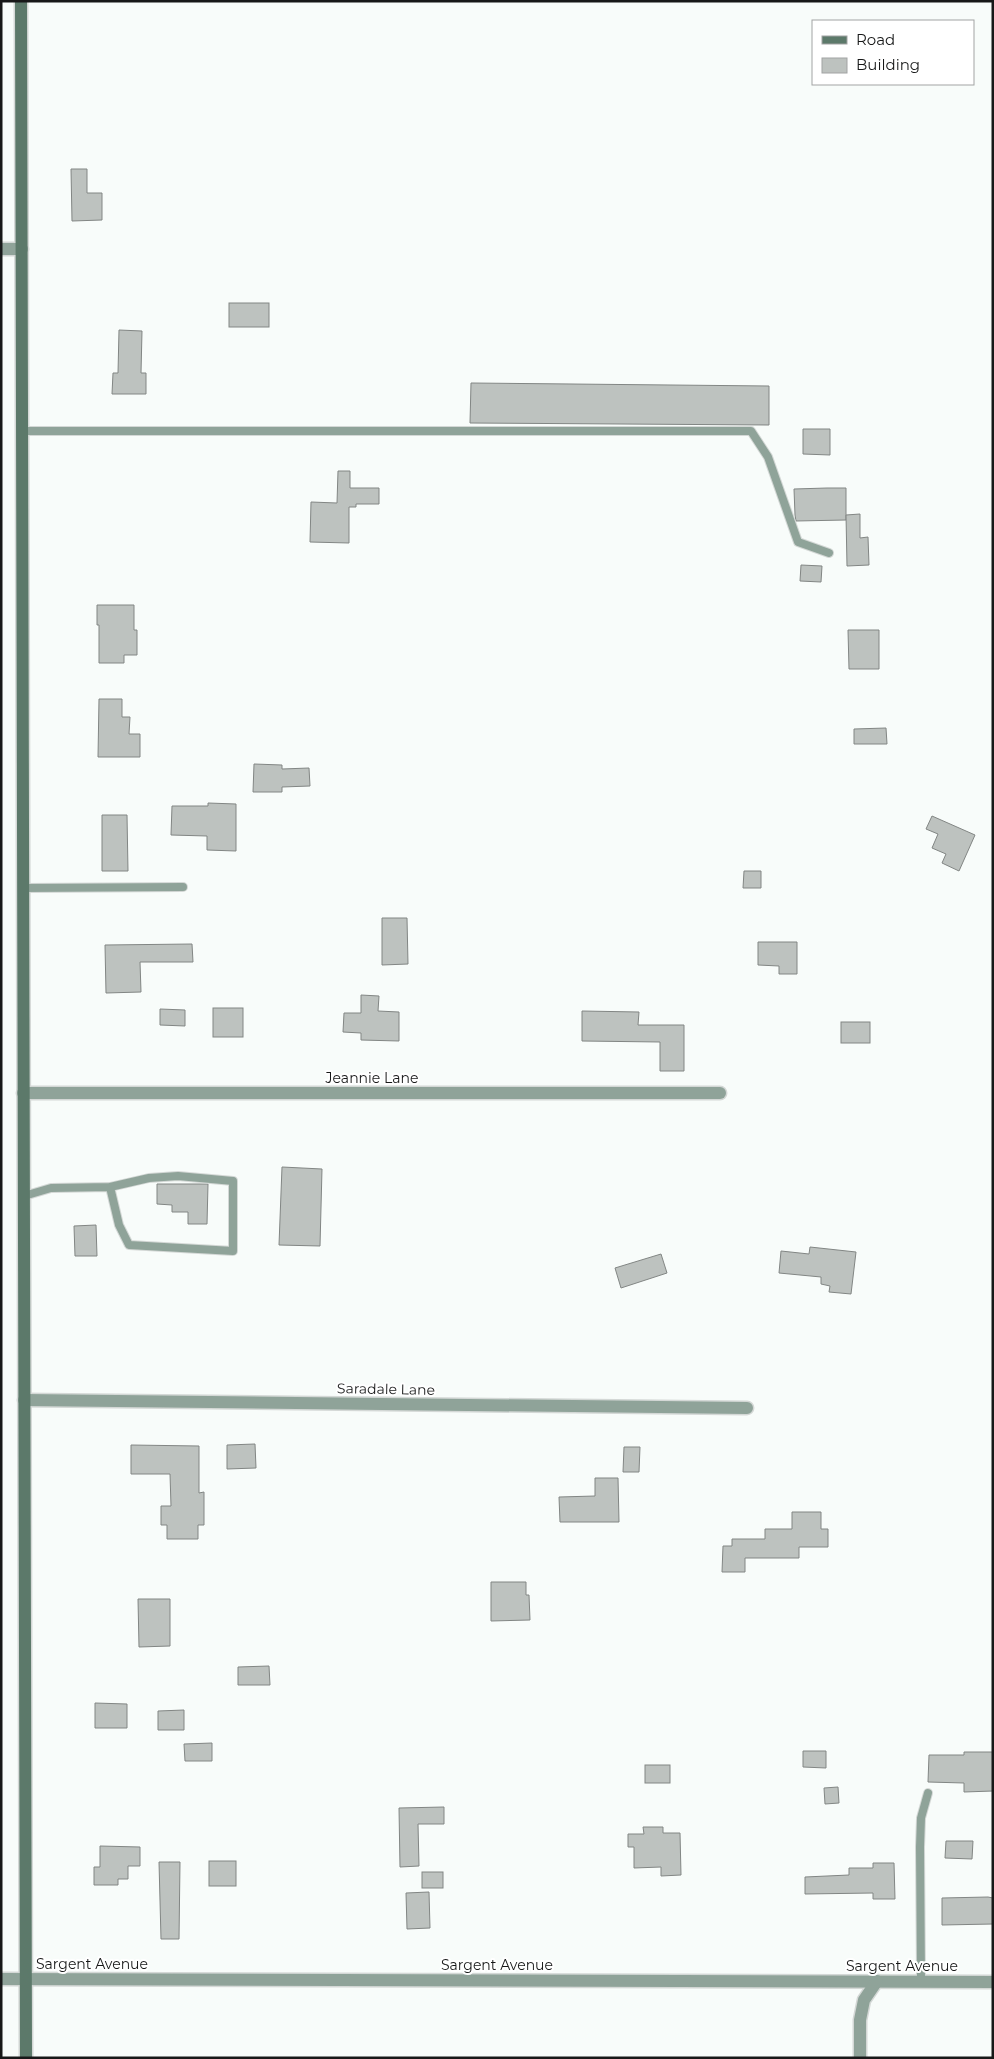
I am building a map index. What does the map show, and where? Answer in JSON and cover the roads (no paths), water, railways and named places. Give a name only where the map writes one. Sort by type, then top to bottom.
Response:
[{"type":"main road","points":[[20,1],[26,2058]]},
{"type":"street","points":[[1,249],[22,249]]},
{"type":"street","name":"Jeannie Lane","points":[[24,1093],[720,1093]]},
{"type":"street","name":"Saradale Lane","points":[[24,1400],[748,1408]]},
{"type":"street","name":"Sargent Avenue","points":[[1,1979],[993,1982]]},
{"type":"street","points":[[860,2058],[861,2013],[864,2000],[877,1981]]},
{"type":"lane","points":[[22,431],[752,431],[768,457],[798,542],[829,553]]},
{"type":"lane","points":[[23,888],[183,887]]},
{"type":"lane","points":[[24,1196],[51,1188],[110,1188],[149,1178],[178,1176],[233,1181],[233,1251],[130,1245],[119,1225],[110,1188]]},
{"type":"lane","points":[[921,1981],[921,1818],[928,1793]]}]
